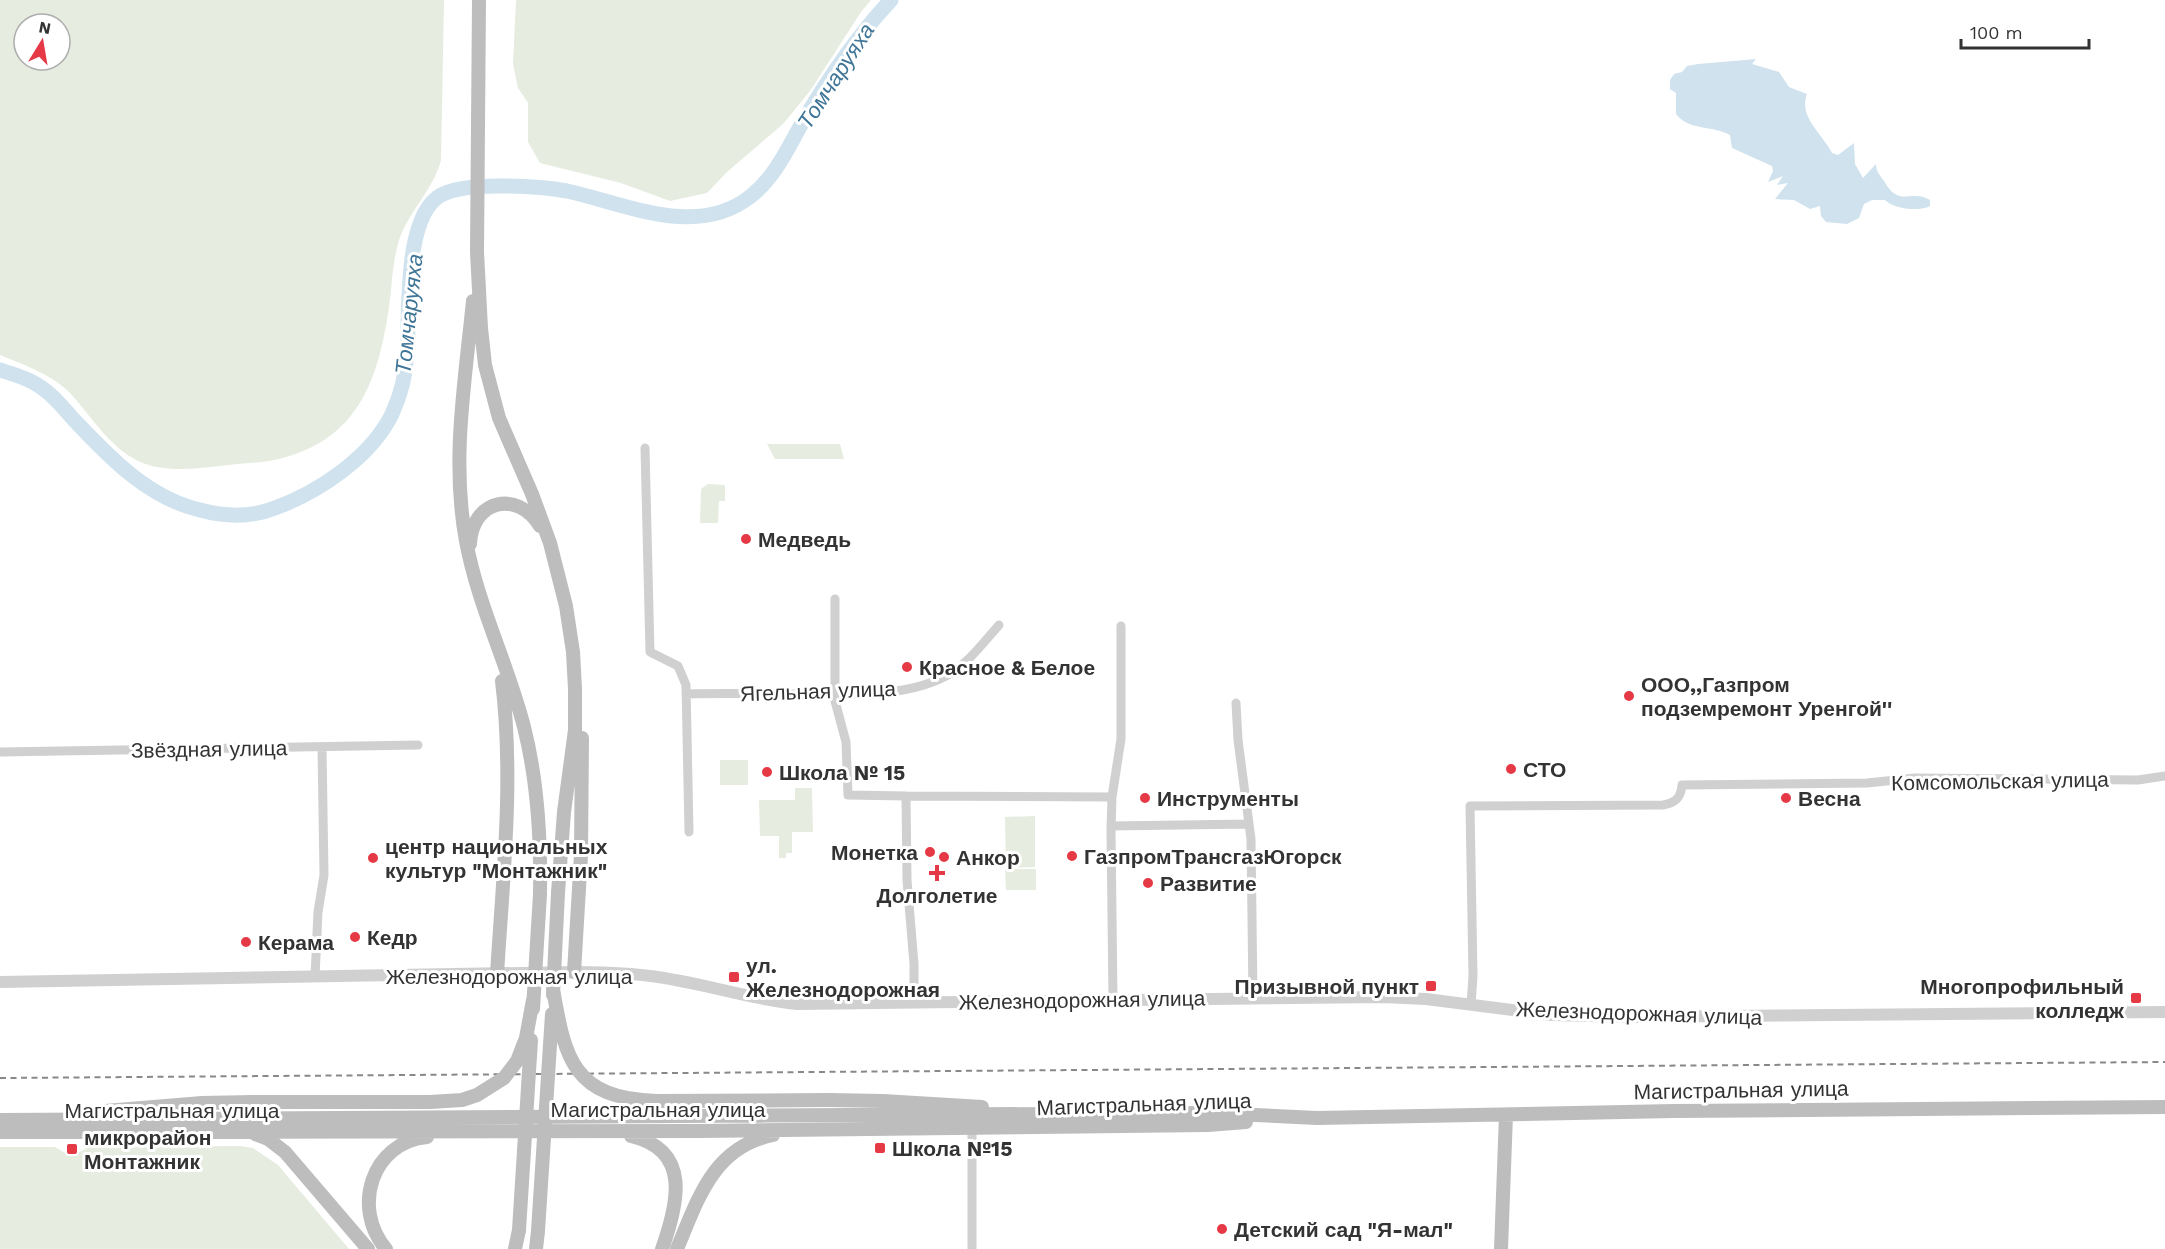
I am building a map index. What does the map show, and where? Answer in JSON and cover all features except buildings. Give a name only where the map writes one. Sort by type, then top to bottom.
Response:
[{"type":"main road","points":[[479,0],[477,252],[459,434],[461,500],[470,563],[487,621],[524,726],[531,758],[540,830],[540,894],[517,1249]]},
{"type":"main road","points":[[477,252],[482,347],[489,384],[499,418],[532,494],[550,543],[581,684],[581,855],[574,972]]},
{"type":"main road","points":[[470,563],[473,526],[483,512],[495,505],[508,504],[528,510],[550,543]]},
{"type":"main road","points":[[538,1249],[558,893],[564,812],[575,730],[575,689],[570,629]]},
{"type":"main road","points":[[496,974],[508,792],[505,703],[499,652]]},
{"type":"main road","points":[[553,988],[562,1039],[571,1061],[590,1083],[613,1095],[629,1100],[883,1101],[1009,1108],[1099,1108],[1164,1114]]},
{"type":"main road","points":[[0,1120],[165,1106],[253,1102],[462,1100],[477,1095],[504,1078],[517,1061],[525,1038],[533,1000]]},
{"type":"main road","name":"Магистральная улица","points":[[0,1120],[1164,1114],[1317,1118],[1674,1111],[2165,1107]]},
{"type":"main road","points":[[1501,1249],[1506,1115]]},
{"type":"main road","name":"Магистральная улица","points":[[0,1132],[972,1129],[1208,1125],[1317,1118]]},
{"type":"main road","points":[[677,1249],[702,1191],[726,1158],[759,1138],[812,1129]]},
{"type":"main road","points":[[241,1131],[268,1139],[285,1152],[368,1249]]},
{"type":"main road","points":[[386,1249],[371,1223],[368,1198],[374,1173],[387,1156],[405,1144],[420,1138],[507,1131]]},
{"type":"main road","points":[[557,1131],[588,1135],[632,1136],[651,1143],[664,1152],[674,1170],[676,1192],[672,1217],[662,1249]]},
{"type":"street","points":[[645,448],[650,652],[678,666],[685,678],[689,832]]},
{"type":"street","points":[[835,599],[835,694],[836,708],[846,742],[848,795],[1112,796]]},
{"type":"street","name":"Ягельная улица","points":[[687,694],[835,694],[898,690],[933,682],[958,668],[999,626]]},
{"type":"street","points":[[1113,1000],[1111,825],[1112,796],[1121,739],[1121,626]]},
{"type":"street","points":[[1236,703],[1238,740],[1250,824],[1253,998]]},
{"type":"street","name":"Звёздная улица","points":[[0,752],[418,746]]},
{"type":"street","points":[[315,977],[318,912],[324,875],[322,747]]},
{"type":"street","name":"Комсомольская улица","points":[[1471,1005],[1473,976],[1470,806],[1663,804],[1674,801],[1680,796],[1682,785],[1867,783],[1915,778],[2138,780],[2165,776]]},
{"type":"street","points":[[906,796],[907,880],[914,964],[914,1002]]},
{"type":"street","points":[[1111,825],[1250,824]]},
{"type":"street","name":"Железнодорожная улица","points":[[0,982],[574,972],[673,979],[779,1002],[853,1004],[1383,997],[1426,999],[1551,1015],[1628,1017],[2165,1012]]},
{"type":"street","points":[[972,1129],[972,1249]]},
{"type":"shaded area","points":[[0,0],[444,0],[441,160],[432,183],[406,225],[397,248],[385,332],[372,379],[362,400],[349,418],[332,434],[312,447],[268,461],[187,469],[161,468],[138,461],[117,447],[68,391],[53,379],[0,355]]},
{"type":"shaded area","points":[[516,0],[871,0],[810,91],[784,123],[727,172],[707,193],[670,201],[621,183],[540,163],[528,142],[528,103],[518,88],[513,64]]},
{"type":"shaded area","points":[[767,444],[840,444],[844,459],[775,459]]},
{"type":"shaded area","points":[[708,484],[725,485],[725,501],[719,501],[718,523],[700,523],[701,489]]},
{"type":"shaded area","points":[[720,760],[748,760],[748,785],[720,785]]},
{"type":"shaded area","points":[[795,788],[812,788],[813,832],[792,832],[792,853],[786,853],[786,858],[779,858],[779,836],[760,836],[759,800],[795,800]]},
{"type":"shaded area","points":[[1035,816],[1035,867],[1006,868],[1005,817]]},
{"type":"shaded area","points":[[1005,869],[1036,869],[1036,890],[1006,890]]},
{"type":"shaded area","points":[[240,1146],[253,1148],[278,1165],[349,1249],[0,1249],[0,1147],[55,1147],[65,1153],[78,1153],[89,1147]]},
{"type":"water","points":[[1756,59],[1752,64],[1779,72],[1789,87],[1807,94],[1805,102],[1809,118],[1832,153],[1838,155],[1854,143],[1855,164],[1863,178],[1876,164],[1879,173],[1895,194],[1923,197],[1930,200],[1930,206],[1907,209],[1894,206],[1885,200],[1872,200],[1864,204],[1859,218],[1847,224],[1826,222],[1821,216],[1820,206],[1810,209],[1794,200],[1775,199],[1788,183],[1777,185],[1783,176],[1768,182],[1773,171],[1772,166],[1732,148],[1730,135],[1687,123],[1676,114],[1676,93],[1670,89],[1670,80],[1674,74],[1682,72],[1687,66]]},
{"type":"waterway","name":"Томчаруяха","points":[[0,370],[24,378],[41,387],[118,464],[164,497],[210,512],[229,515],[256,514],[292,501],[326,483],[357,458],[383,430],[392,414],[406,368],[409,292],[414,244],[420,223],[429,206],[441,195],[454,190],[476,187],[523,187],[567,191],[637,210],[685,217],[708,215],[730,209],[751,196],[768,179],[834,72],[855,42],[891,0]]},
{"type":"railway","points":[[0,1078],[2165,1062]]},
{"type":"place","name":"Медведь","points":[[746,539]]},
{"type":"place","name":"Красное & Белое","points":[[907,667]]},
{"type":"place","name":"ООО,,Газпром подземремонт Уренгой''","points":[[1629,696]]},
{"type":"place","name":"СТО","points":[[1511,769]]},
{"type":"place","name":"Школа № 15","points":[[767,772]]},
{"type":"place","name":"Инструменты","points":[[1145,798]]},
{"type":"place","name":"Весна","points":[[1786,798]]},
{"type":"place","name":"Монетка","points":[[930,852]]},
{"type":"place","name":"ГазпромТрансгазЮгорск","points":[[1072,856]]},
{"type":"place","name":"Анкор","points":[[944,857]]},
{"type":"place","name":"центр национальных культур \"Монтажник\"","points":[[373,858]]},
{"type":"place","name":"Долголетие","points":[[937,873]]},
{"type":"place","name":"Развитие","points":[[1148,883]]},
{"type":"place","name":"Кедр","points":[[355,937]]},
{"type":"place","name":"Керама","points":[[246,942]]},
{"type":"place","name":"ул. Железнодорожная","points":[[734,977]]},
{"type":"place","name":"Призывной пункт","points":[[1431,986]]},
{"type":"place","name":"Многопрофильный колледж","points":[[2136,998]]},
{"type":"place","name":"Школа №15","points":[[880,1148]]},
{"type":"place","name":"микрорайон Монтажник","points":[[72,1149]]},
{"type":"place","name":"Детский сад \"Я-мал\"","points":[[1222,1229]]}]
